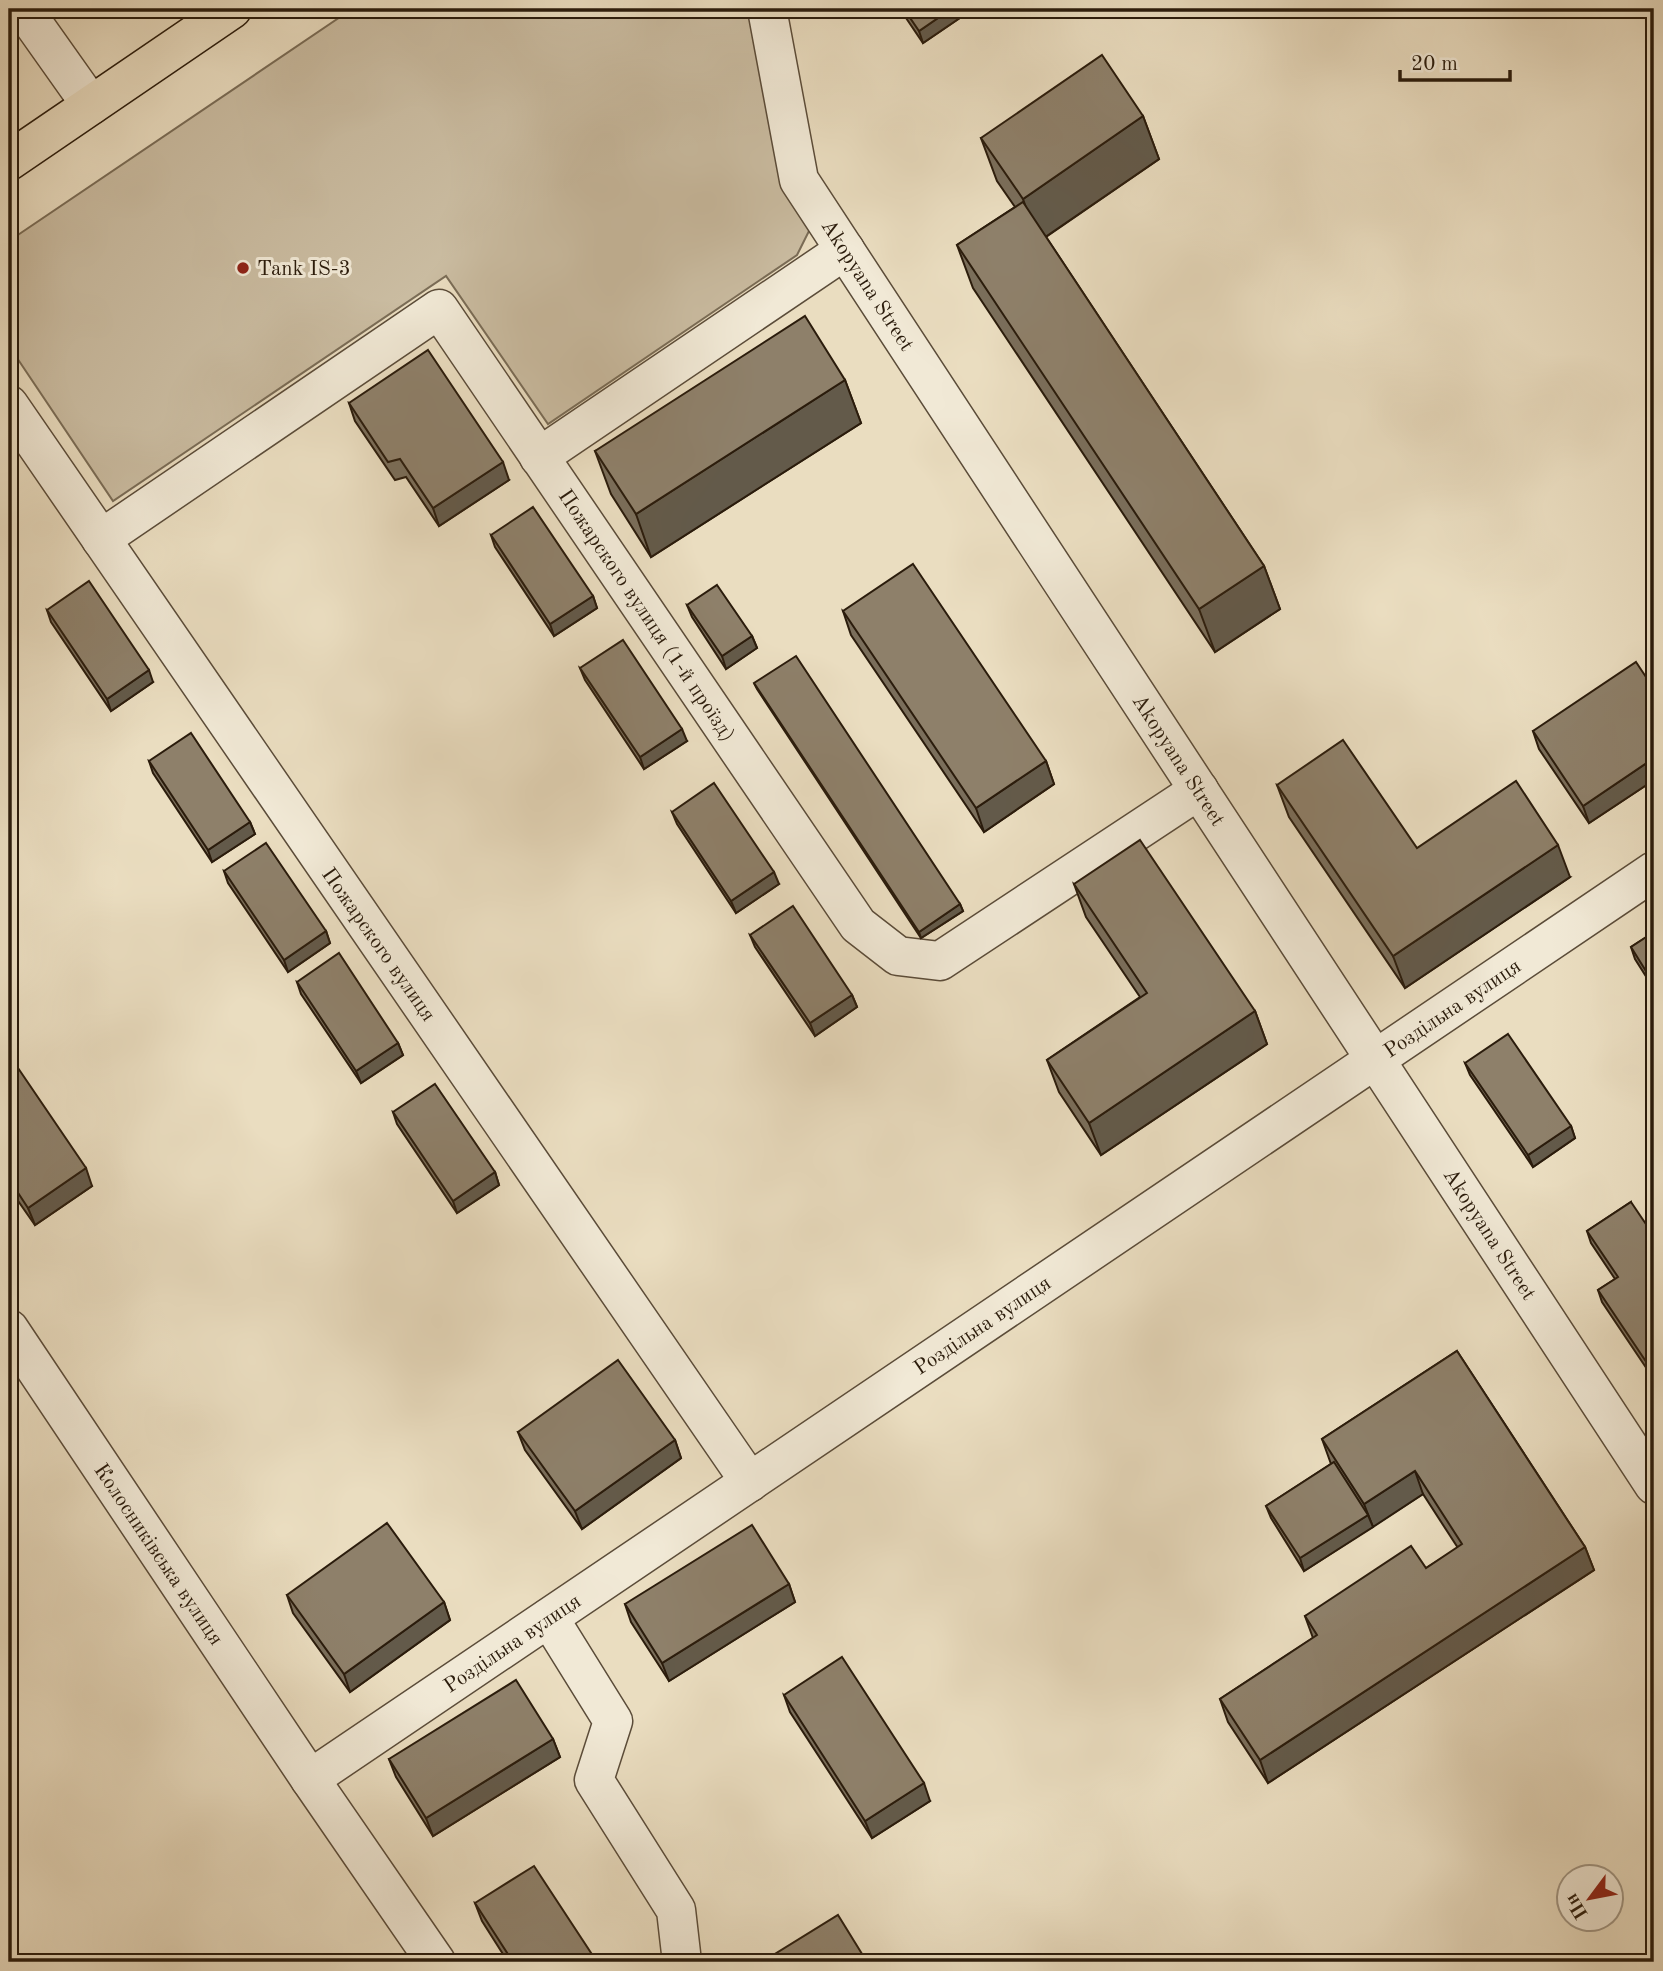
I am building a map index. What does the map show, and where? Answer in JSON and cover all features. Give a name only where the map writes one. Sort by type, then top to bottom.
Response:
[{"type":"main road","points":[[9,161],[232,9]]},
{"type":"street","points":[[23,9],[91,105]]},
{"type":"street","name":"Akopyana Street","points":[[767,9],[799,180],[1375,1059],[1643,1444],[1654,1485]]},
{"type":"street","points":[[540,457],[845,250]]},
{"type":"street","name":"Пожарского вулиця (1-й проїзд)","points":[[101,539],[439,309],[858,925],[898,956],[940,961],[1199,790]]},
{"type":"street","name":"Пожарского вулиця","points":[[9,405],[750,1482]]},
{"type":"street","name":"Роздільна вулиця","points":[[310,1779],[1654,871]]},
{"type":"street","name":"Колосниківська вулиця","points":[[9,1328],[310,1779],[436,1962]]},
{"type":"street","points":[[549,1618],[613,1721],[594,1780],[676,1910],[681,1962]]},
{"type":"shaded area","points":[[352,9],[771,9],[821,207],[797,255],[548,424],[446,276],[113,501],[9,346],[9,241]]},
{"type":"building","points":[[904,9],[951,9],[919,31]]},
{"type":"building","points":[[1102,55],[1143,116],[1023,199],[981,138]]},
{"type":"building","points":[[1023,202],[1264,566],[1199,609],[957,245]]},
{"type":"building","points":[[805,316],[845,380],[636,514],[595,451]]},
{"type":"building","points":[[428,350],[503,462],[433,508],[400,459],[388,462],[349,403]]},
{"type":"building","points":[[533,507],[593,596],[550,624],[491,535]]},
{"type":"building","points":[[913,564],[1046,761],[976,808],[843,611]]},
{"type":"building","points":[[89,581],[149,670],[107,699],[47,610]]},
{"type":"building","points":[[717,585],[752,636],[722,656],[687,605]]},
{"type":"building","points":[[623,640],[682,729],[640,757],[580,668]]},
{"type":"building","points":[[796,656],[960,904],[919,932],[754,683]]},
{"type":"building","points":[[1636,662],[1654,689],[1654,758],[1583,806],[1533,731]]},
{"type":"building","points":[[191,733],[250,822],[208,850],[149,761]]},
{"type":"building","points":[[1343,740],[1417,848],[1516,781],[1558,845],[1393,956],[1277,785]]},
{"type":"building","points":[[714,783],[774,872],[731,901],[672,812]]},
{"type":"building","points":[[1140,840],[1255,1011],[1089,1123],[1047,1060],[1147,993],[1074,884]]},
{"type":"building","points":[[266,843],[326,931],[284,960],[224,871]]},
{"type":"building","points":[[793,906],[852,995],[810,1023],[750,935]]},
{"type":"building","points":[[1654,932],[1654,984],[1631,947]]},
{"type":"building","points":[[339,953],[398,1043],[356,1071],[297,982]]},
{"type":"building","points":[[1508,1034],[1571,1126],[1528,1155],[1465,1063]]},
{"type":"building","points":[[18,1068],[86,1168],[28,1208],[9,1179],[9,1075]]},
{"type":"building","points":[[435,1084],[495,1172],[453,1201],[393,1112]]},
{"type":"building","points":[[1631,1202],[1654,1236],[1654,1362],[1649,1366],[1598,1290],[1618,1277],[1587,1231]]},
{"type":"building","points":[[1457,1351],[1585,1547],[1260,1760],[1220,1699],[1317,1635],[1305,1616],[1411,1546],[1426,1568],[1462,1544],[1415,1471],[1364,1504],[1322,1439]]},
{"type":"building","points":[[618,1360],[675,1440],[575,1511],[518,1432]]},
{"type":"building","points":[[1334,1462],[1368,1515],[1300,1558],[1266,1506]]},
{"type":"building","points":[[387,1523],[444,1602],[344,1674],[287,1595]]},
{"type":"building","points":[[752,1525],[789,1584],[662,1663],[625,1604]]},
{"type":"building","points":[[842,1657],[924,1783],[865,1821],[784,1695]]},
{"type":"building","points":[[516,1680],[553,1739],[426,1818],[389,1759]]},
{"type":"building","points":[[534,1866],[597,1962],[513,1962],[475,1903]]},
{"type":"building","points":[[838,1915],[867,1962],[762,1962]]},
{"type":"place","name":"Tank IS-3","points":[[243,268]]}]
